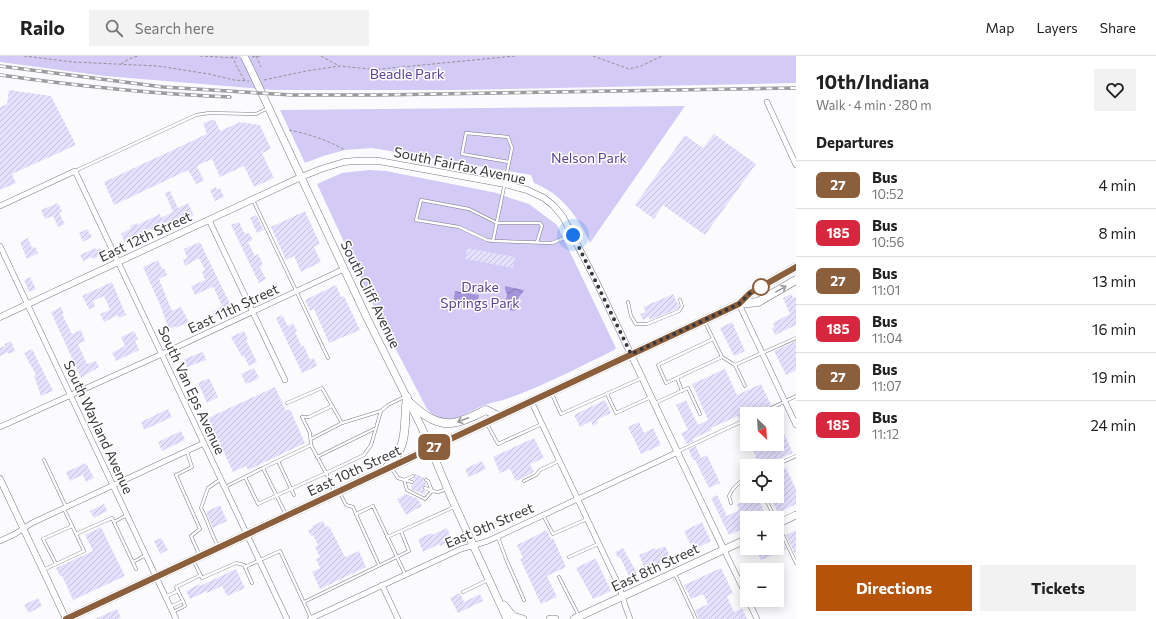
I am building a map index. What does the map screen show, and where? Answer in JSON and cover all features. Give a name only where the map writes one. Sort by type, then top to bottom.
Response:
[{"type":"main road","name":"South Cliff Avenue","points":[[245,57],[344,269],[431,448],[455,506],[496,594]]},
{"type":"main road","name":"East 10th Street","points":[[739,304],[750,293],[796,267]]},
{"type":"main road","name":"East 10th Street","points":[[66,619],[704,320],[739,304],[758,302],[796,280]]},
{"type":"main road","points":[[388,468],[397,456],[404,438],[406,426],[404,414],[408,399],[427,416],[439,422],[457,422],[486,410],[498,416]]},
{"type":"main road","points":[[784,520],[796,516]]},
{"type":"main road","name":"East 8th Street","points":[[577,618],[740,542]]},
{"type":"main road","points":[[496,594],[507,619]]},
{"type":"main road","points":[[496,594],[513,616],[523,619]]},
{"type":"main road","points":[[550,619],[556,619]]},
{"type":"street","points":[[767,102],[796,164]]},
{"type":"street","name":"South Fairfax Avenue","points":[[301,178],[321,169],[344,162],[373,161],[393,163],[505,184],[527,190],[544,198],[554,206],[573,235],[724,550]]},
{"type":"street","points":[[0,206],[76,171]]},
{"type":"street","name":"South Van Eps Avenue","points":[[76,171],[287,619]]},
{"type":"street","name":"East 12th Street","points":[[0,317],[301,178]]},
{"type":"street","points":[[210,220],[284,380]]},
{"type":"street","name":"South Wayland Avenue","points":[[0,246],[176,619]]},
{"type":"street","name":"East 11th Street","points":[[0,427],[162,354],[344,269]]},
{"type":"street","points":[[739,304],[796,425]]},
{"type":"street","points":[[531,401],[619,586],[630,619]]},
{"type":"street","points":[[0,540],[204,443]]},
{"type":"street","name":"East 9th Street","points":[[311,619],[461,549],[488,541],[678,452]]},
{"type":"street","points":[[0,479],[66,619]]},
{"type":"street","points":[[724,550],[740,583]]},
{"type":"street","points":[[382,585],[398,619]]},
{"type":"street","points":[[752,607],[757,619]]},
{"type":"lane","points":[[76,171],[196,115],[209,113],[256,114],[269,108]]},
{"type":"lane","points":[[493,241],[512,148],[508,137],[466,133],[462,154],[509,162]]},
{"type":"lane","points":[[253,200],[328,358]]},
{"type":"lane","points":[[537,242],[542,226],[540,223],[496,223],[469,209],[421,200],[416,220],[459,227],[487,240],[552,243],[559,242],[573,235]]},
{"type":"lane","points":[[628,302],[631,316],[636,324],[647,324],[678,311],[682,306],[680,300]]},
{"type":"lane","points":[[704,320],[722,357],[735,365],[745,386]]},
{"type":"lane","points":[[735,365],[796,338]]},
{"type":"lane","points":[[713,339],[658,365],[666,383],[722,357]]},
{"type":"lane","points":[[551,391],[561,414],[642,378]]},
{"type":"lane","points":[[677,378],[682,391]]},
{"type":"lane","points":[[287,403],[322,388],[342,423]]},
{"type":"lane","points":[[607,394],[616,413],[688,388],[700,414]]},
{"type":"lane","points":[[774,407],[796,396]]},
{"type":"lane","points":[[311,439],[342,423],[382,411],[388,406],[408,399]]},
{"type":"lane","points":[[332,406],[309,417],[302,417],[310,433],[312,445],[317,457],[346,505],[353,507],[379,565]]},
{"type":"lane","points":[[244,477],[258,504],[326,473],[364,454],[370,445],[382,411]]},
{"type":"lane","points":[[486,422],[498,444],[542,424]]},
{"type":"lane","points":[[678,452],[740,422]]},
{"type":"lane","points":[[317,457],[375,429]]},
{"type":"lane","points":[[225,487],[312,445]]},
{"type":"lane","points":[[187,451],[192,467],[176,475],[200,529],[191,536],[200,575]]},
{"type":"lane","points":[[784,461],[796,456]]},
{"type":"lane","points":[[43,570],[84,551],[44,460]]},
{"type":"lane","points":[[278,461],[294,496]]},
{"type":"lane","points":[[524,481],[536,475],[540,470],[559,461]]},
{"type":"lane","points":[[263,468],[286,516]]},
{"type":"lane","points":[[388,468],[398,478],[412,482]]},
{"type":"lane","points":[[404,480],[413,476]]},
{"type":"lane","points":[[218,547],[212,536],[208,521],[201,508],[208,488],[221,478]]},
{"type":"lane","points":[[404,480],[407,490],[425,499],[432,491]]},
{"type":"lane","points":[[426,480],[428,481],[432,491]]},
{"type":"lane","points":[[731,503],[729,496],[731,490],[740,482]]},
{"type":"lane","points":[[425,488],[438,492],[448,489]]},
{"type":"lane","points":[[356,514],[373,506],[396,557],[406,574]]},
{"type":"lane","points":[[388,537],[455,506]]},
{"type":"lane","points":[[114,522],[128,515]]},
{"type":"lane","points":[[543,515],[553,534],[587,519]]},
{"type":"lane","points":[[76,534],[112,518],[136,569]]},
{"type":"lane","points":[[56,564],[43,540],[72,526]]},
{"type":"lane","points":[[304,602],[409,551],[401,531]]},
{"type":"lane","points":[[498,536],[506,559],[524,600]]},
{"type":"lane","points":[[784,537],[796,563]]},
{"type":"lane","points":[[569,557],[599,544]]},
{"type":"lane","points":[[245,567],[280,551],[311,619]]},
{"type":"lane","points":[[133,562],[146,555]]},
{"type":"lane","points":[[200,575],[202,578],[236,563],[244,565],[252,583]]},
{"type":"lane","points":[[674,573],[696,619]]},
{"type":"lane","points":[[173,612],[185,606],[176,587],[200,575]]},
{"type":"lane","points":[[559,577],[577,618]]},
{"type":"lane","points":[[463,592],[489,580]]},
{"type":"lane","points":[[165,597],[178,591]]},
{"type":"lane","points":[[170,607],[183,601]]},
{"type":"path","points":[[24,56],[73,62],[158,66],[245,82],[266,80],[306,71],[340,66],[381,69],[515,56]]},
{"type":"path","points":[[121,65],[129,58],[138,56]]},
{"type":"path","points":[[200,56],[260,56]]},
{"type":"path","points":[[232,56],[245,82]]},
{"type":"path","points":[[256,56],[261,67]]},
{"type":"path","points":[[321,56],[340,66]]},
{"type":"path","points":[[593,56],[629,68],[641,66],[662,56]]},
{"type":"path","points":[[289,130],[314,136],[334,144],[344,150]]},
{"type":"green space","name":"Beadle Park","points":[[0,56],[796,56],[796,83],[456,90],[274,90],[105,76],[0,62]]},
{"type":"green space","name":"Nelson Park","points":[[685,106],[590,243],[580,224],[568,207],[553,193],[534,183],[531,175],[372,148],[345,150],[305,163],[280,110]]},
{"type":"green space","name":"Drake Springs Park","points":[[369,170],[386,171],[497,193],[529,204],[557,225],[616,348],[536,387],[506,399],[485,405],[460,417],[444,419],[432,414],[427,409],[379,317],[317,184],[342,173]]},
{"type":"water","points":[[505,286],[524,290],[518,298],[517,308],[515,310],[509,310],[505,307],[507,294]]},
{"type":"water","points":[[455,291],[479,295],[477,306],[460,303],[459,306],[453,305]]},
{"type":"building","points":[[9,90],[51,96],[76,145],[12,174],[16,183],[0,190],[0,107],[7,104]]},
{"type":"building","points":[[215,120],[220,131],[240,122],[260,125],[271,149],[262,153],[274,178],[254,187],[244,166],[220,177],[212,159],[197,166],[204,181],[196,184],[188,170],[114,205],[104,182],[207,134],[203,123]]},
{"type":"building","points":[[714,134],[756,164],[705,235],[663,205],[654,219],[635,205],[685,135],[703,148]]},
{"type":"building","points":[[216,187],[217,190],[220,188],[224,197],[215,201],[210,190]]},
{"type":"building","points":[[170,191],[178,208],[188,203],[194,215],[187,219],[186,217],[164,226],[163,224],[141,233],[143,238],[137,240],[135,237],[125,243],[121,234],[131,228],[130,226],[137,223],[137,225],[160,214],[161,218],[173,212],[165,193]]},
{"type":"building","points":[[58,203],[62,211],[59,213],[65,224],[58,227],[53,216],[45,219],[41,210]]},
{"type":"building","points":[[305,211],[320,244],[314,247],[321,262],[301,272],[294,256],[286,260],[271,227]]},
{"type":"building","points":[[256,215],[264,230],[257,233],[250,218]]},
{"type":"building","points":[[239,222],[245,234],[249,233],[253,240],[248,242],[255,256],[258,254],[263,265],[260,267],[266,279],[259,283],[231,225]]},
{"type":"building","points":[[87,229],[92,237],[83,242],[79,233]]},
{"type":"building","points":[[28,238],[32,248],[35,247],[38,253],[27,259],[20,242]]},
{"type":"building","points":[[200,242],[232,308],[215,317],[212,312],[222,306],[214,288],[212,287],[195,295],[191,286],[205,280],[202,272],[205,270],[199,258],[185,266],[183,260],[187,258],[184,249]]},
{"type":"building","points":[[95,248],[96,250],[100,248],[103,254],[93,259],[92,257],[83,261],[80,255]]},
{"type":"building","points":[[467,248],[515,257],[513,268],[465,259]]},
{"type":"building","points":[[158,260],[162,269],[164,268],[167,275],[159,279],[172,311],[181,307],[189,322],[176,328],[175,326],[169,329],[143,267]]},
{"type":"building","points":[[30,277],[36,289],[29,292],[24,280]]},
{"type":"building","points":[[112,282],[126,315],[119,318],[118,315],[104,322],[100,314],[110,310],[104,296],[93,301],[95,307],[89,309],[82,296]]},
{"type":"building","points":[[336,285],[341,297],[344,296],[360,330],[329,343],[314,309],[310,311],[305,300]]},
{"type":"building","points":[[673,294],[679,306],[677,309],[650,320],[649,317],[643,320],[640,314],[646,312],[643,307]]},
{"type":"building","points":[[791,294],[793,298],[796,296],[796,325],[775,335],[772,328],[775,327],[773,323],[790,314],[783,298]]},
{"type":"building","points":[[61,307],[64,314],[62,314],[72,334],[81,330],[85,341],[78,344],[87,364],[96,361],[99,367],[81,378],[51,312]]},
{"type":"building","points":[[282,315],[288,326],[293,323],[297,331],[295,332],[302,347],[304,346],[310,360],[314,358],[317,366],[302,373],[276,318]]},
{"type":"building","points":[[732,322],[745,351],[734,356],[720,328]]},
{"type":"building","points":[[134,331],[138,339],[135,341],[139,350],[116,361],[112,353],[125,346],[121,337]]},
{"type":"building","points":[[244,331],[248,339],[246,340],[257,362],[249,366],[244,356],[242,357],[231,337]]},
{"type":"building","points":[[11,341],[15,351],[9,354],[8,352],[0,356],[0,348]]},
{"type":"building","points":[[796,341],[796,370],[786,375],[774,351]]},
{"type":"building","points":[[32,349],[53,391],[41,396],[34,376],[36,375],[24,353]]},
{"type":"building","points":[[203,352],[206,360],[187,367],[184,359]]},
{"type":"building","points":[[254,368],[259,378],[246,384],[241,374]]},
{"type":"building","points":[[725,369],[737,395],[761,384],[771,405],[767,407],[740,407],[740,420],[738,416],[711,428],[712,430],[693,439],[694,441],[687,444],[681,433],[688,430],[676,405],[686,400],[698,425],[708,420],[692,384]]},
{"type":"building","points":[[209,378],[218,397],[207,403],[198,383]]},
{"type":"building","points":[[275,387],[286,411],[290,409],[305,443],[248,470],[246,466],[233,472],[208,418]]},
{"type":"building","points":[[605,400],[611,413],[597,420],[598,423],[593,426],[591,421],[580,427],[574,415]]},
{"type":"building","points":[[168,409],[172,417],[144,430],[141,422]]},
{"type":"building","points":[[639,422],[644,433],[653,428],[661,445],[641,454],[628,427]]},
{"type":"building","points":[[181,431],[185,440],[162,451],[158,442]]},
{"type":"building","points":[[784,434],[793,453],[778,459],[757,459],[753,451],[784,451]]},
{"type":"building","points":[[534,438],[544,458],[530,464],[534,472],[516,481],[510,469],[500,473],[493,457]]},
{"type":"building","points":[[696,446],[701,458],[707,455],[720,483],[709,488],[689,451],[689,449]]},
{"type":"building","points":[[482,461],[486,469],[469,477],[465,469]]},
{"type":"building","points":[[86,463],[94,478],[86,482],[83,475],[70,481],[66,472]]},
{"type":"building","points":[[786,468],[796,489],[796,504],[782,511],[777,511],[773,503],[784,503],[784,469]]},
{"type":"building","points":[[415,474],[425,478],[423,481],[426,485],[422,488],[425,491],[425,495],[411,489],[415,482],[413,479]]},
{"type":"building","points":[[406,494],[418,499],[422,506],[406,515],[397,499]]},
{"type":"building","points":[[717,495],[727,516],[739,510],[737,504],[740,503],[760,503],[764,511],[740,511],[740,530],[729,535],[711,498]]},
{"type":"building","points":[[104,504],[107,511],[94,518],[90,511]]},
{"type":"building","points":[[220,505],[227,521],[213,528],[206,512]]},
{"type":"building","points":[[323,521],[326,527],[329,526],[345,557],[359,551],[366,567],[320,589],[312,572],[320,568],[316,559],[320,557],[315,547],[318,545],[313,535],[311,536],[308,530],[313,528],[312,526]]},
{"type":"building","points":[[702,522],[711,541],[693,550],[684,531]]},
{"type":"building","points":[[101,527],[125,576],[73,600],[62,576],[60,576],[56,568],[93,551],[85,535]]},
{"type":"building","points":[[447,528],[452,540],[440,546],[439,544],[423,552],[418,539],[431,533],[432,535]]},
{"type":"building","points":[[547,530],[551,539],[553,538],[566,567],[547,576],[557,597],[541,604],[520,559],[523,558],[517,545]]},
{"type":"building","points":[[796,530],[796,556],[786,535]]},
{"type":"building","points":[[161,538],[168,550],[160,554],[154,541]]},
{"type":"building","points":[[665,546],[671,558],[653,566],[654,569],[647,573],[639,555],[655,548],[656,550]]},
{"type":"building","points":[[623,548],[637,573],[629,576],[620,557],[618,558],[615,552]]},
{"type":"building","points":[[758,555],[772,555],[761,560]]},
{"type":"building","points":[[596,559],[611,591],[593,599],[576,568]]},
{"type":"building","points":[[721,568],[733,593],[727,596],[734,612],[742,608],[747,619],[699,619],[695,610],[708,604],[703,594],[691,599],[684,585]]},
{"type":"building","points":[[236,569],[245,588],[227,596],[222,586],[190,599],[186,591]]},
{"type":"building","points":[[460,593],[464,602],[480,594],[483,601],[458,613],[450,598]]},
{"type":"building","points":[[38,598],[42,606],[29,613],[24,605]]},
{"type":"building","points":[[117,609],[121,618],[95,619]]},
{"type":"railway","points":[[0,66],[163,87],[292,95],[796,88]]},
{"type":"railway","points":[[0,75],[115,89],[230,97]]},
{"type":"bus line","name":"27","points":[[66,619],[739,304],[750,293],[796,267]]},
{"type":"route","points":[[573,235],[631,354],[739,304],[750,293],[761,287]]}]
